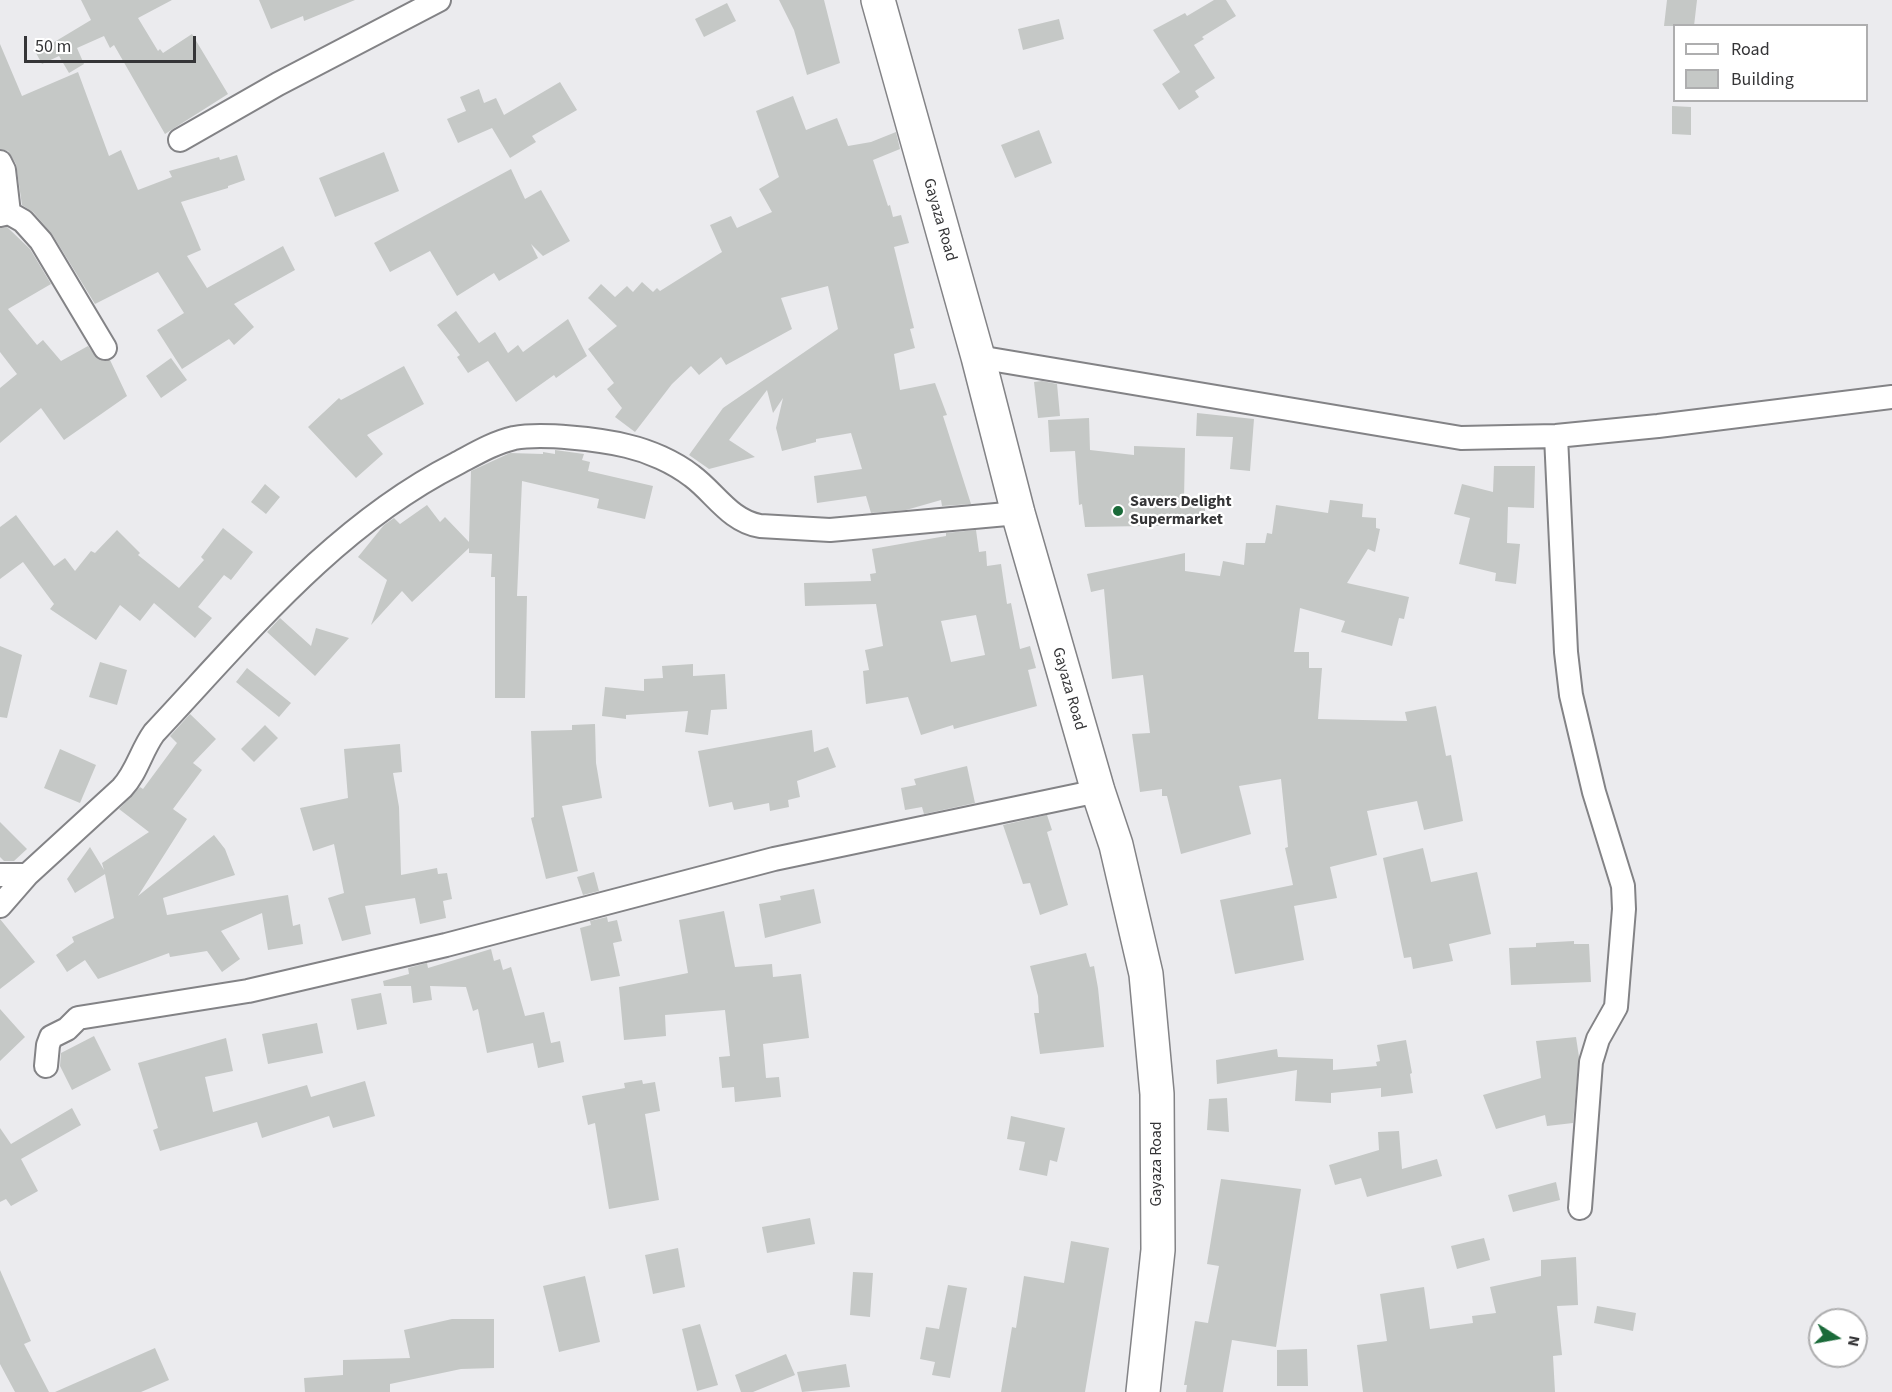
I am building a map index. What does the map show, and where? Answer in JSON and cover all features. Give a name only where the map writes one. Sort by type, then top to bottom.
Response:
[{"type":"main road","name":"Gayaza Road","points":[[878,0],[978,357],[1018,513],[1098,791],[1116,845],[1146,974],[1157,1094],[1158,1250],[1143,1392]]},
{"type":"street","points":[[180,140],[278,84],[439,0]]},
{"type":"street","points":[[0,162],[4,170],[5,214],[23,221],[41,241],[105,348]]},
{"type":"street","points":[[978,357],[1461,438],[1556,435],[1744,417],[1892,397]]},
{"type":"street","points":[[1556,435],[1566,652],[1571,695],[1594,792],[1623,886],[1624,909],[1616,1007],[1599,1039],[1592,1062],[1580,1208]]},
{"type":"street","points":[[0,906],[27,875],[127,782],[154,733],[277,601],[356,527],[424,480],[495,444],[516,438],[569,438],[627,446],[671,462],[693,476],[732,514],[748,524],[760,526],[830,530],[1018,513]]},
{"type":"street","points":[[46,1066],[51,1037],[67,1029],[78,1018],[248,991],[446,945],[774,859],[1098,791]]},
{"type":"street","points":[[0,875],[27,875]]},
{"type":"building","points":[[81,0],[172,0],[138,18],[158,51],[160,49],[163,53],[192,34],[228,94],[165,134],[114,45],[110,48],[104,36],[77,48],[84,64],[69,73],[59,56],[42,64],[36,53],[91,20]]},
{"type":"building","points":[[259,0],[355,0],[304,21],[303,16],[271,29]]},
{"type":"building","points":[[779,0],[824,0],[840,63],[807,75],[794,30]]},
{"type":"building","points":[[1214,0],[1226,0],[1236,16],[1202,37],[1204,39],[1194,45],[1215,78],[1195,91],[1199,97],[1179,110],[1162,84],[1180,72],[1153,30],[1185,13],[1187,16]]},
{"type":"building","points":[[1667,0],[1697,0],[1694,24],[1664,26]]},
{"type":"building","points":[[727,3],[736,21],[704,37],[695,19]]},
{"type":"building","points":[[1059,19],[1064,39],[1023,50],[1018,29]]},
{"type":"building","points":[[0,44],[22,96],[78,72],[109,156],[121,150],[138,190],[172,177],[169,171],[219,157],[220,160],[237,155],[245,180],[228,186],[228,188],[181,202],[201,250],[187,256],[207,288],[283,246],[295,270],[234,304],[254,327],[234,345],[229,339],[182,369],[157,330],[184,313],[158,272],[95,304],[52,234],[33,212],[22,205],[16,164],[8,151],[0,149]]},
{"type":"building","points":[[560,82],[577,110],[532,136],[536,142],[510,158],[492,128],[458,143],[447,119],[466,111],[460,97],[479,89],[484,103],[496,98],[504,115]]},
{"type":"building","points":[[793,96],[806,130],[837,118],[848,146],[871,142],[896,132],[900,149],[873,160],[888,206],[890,205],[893,217],[901,215],[909,243],[894,247],[914,328],[910,329],[915,348],[894,354],[900,390],[935,383],[947,415],[943,416],[971,504],[942,506],[941,500],[906,510],[871,513],[866,496],[817,503],[814,476],[862,469],[851,433],[816,439],[816,442],[782,451],[776,428],[783,398],[773,413],[767,390],[729,440],[755,457],[709,469],[689,455],[723,408],[838,329],[828,286],[781,298],[792,329],[726,365],[721,357],[699,375],[691,366],[672,384],[635,432],[615,417],[622,408],[607,389],[614,383],[588,349],[617,326],[588,298],[601,284],[615,297],[627,286],[633,292],[642,282],[653,292],[657,288],[660,291],[722,252],[710,225],[731,216],[737,228],[772,212],[759,189],[779,177],[756,111]]},
{"type":"building","points":[[1672,106],[1691,107],[1691,135],[1672,134]]},
{"type":"building","points":[[1039,130],[1052,163],[1015,178],[1001,145]]},
{"type":"building","points":[[384,152],[399,191],[335,217],[319,178]]},
{"type":"building","points":[[511,169],[525,199],[541,190],[570,241],[543,256],[531,244],[538,258],[499,281],[494,273],[457,296],[430,251],[390,272],[374,243]]},
{"type":"building","points":[[7,227],[30,249],[51,284],[8,309],[37,345],[43,340],[61,361],[88,346],[98,359],[110,360],[127,396],[64,440],[41,408],[0,443],[0,388],[17,374],[0,352],[0,228]]},
{"type":"building","points":[[456,311],[479,343],[495,332],[508,353],[518,345],[523,352],[568,319],[587,356],[556,378],[554,375],[516,402],[488,361],[468,373],[457,357],[460,355],[437,325]]},
{"type":"building","points":[[171,358],[187,380],[161,398],[146,376]]},
{"type":"building","points":[[404,366],[424,404],[367,435],[383,454],[356,478],[308,427],[339,398],[341,400]]},
{"type":"building","points":[[1034,382],[1057,384],[1060,416],[1038,418]]},
{"type":"building","points":[[1197,413],[1254,419],[1250,471],[1230,469],[1233,437],[1196,436]]},
{"type":"building","points":[[1089,418],[1090,450],[1134,455],[1134,446],[1185,448],[1184,500],[1205,500],[1205,525],[1085,527],[1082,504],[1079,505],[1075,451],[1050,452],[1048,420]]},
{"type":"building","points":[[555,450],[584,454],[582,460],[590,462],[588,471],[653,486],[645,519],[597,508],[599,499],[522,481],[517,596],[527,596],[525,698],[495,698],[495,577],[491,577],[492,554],[469,553],[469,548],[412,602],[402,591],[371,625],[387,580],[358,557],[384,525],[394,518],[400,524],[427,505],[440,522],[445,517],[469,542],[471,471],[510,453],[555,454]]},
{"type":"building","points":[[1494,466],[1535,466],[1534,508],[1508,507],[1507,543],[1520,544],[1516,584],[1495,581],[1496,573],[1459,564],[1470,518],[1454,514],[1462,484],[1493,492]]},
{"type":"building","points":[[265,484],[280,497],[266,514],[251,502]]},
{"type":"building","points":[[1330,500],[1363,504],[1362,517],[1376,518],[1376,528],[1380,529],[1375,552],[1368,549],[1347,583],[1409,597],[1404,619],[1399,618],[1392,646],[1341,632],[1345,621],[1300,608],[1294,652],[1309,652],[1309,668],[1322,668],[1318,719],[1407,721],[1405,712],[1436,706],[1446,756],[1451,755],[1463,821],[1424,830],[1417,801],[1367,811],[1377,855],[1330,867],[1337,898],[1294,906],[1304,960],[1235,974],[1220,900],[1293,885],[1285,848],[1288,847],[1281,779],[1239,786],[1251,834],[1181,854],[1167,796],[1162,796],[1162,789],[1140,792],[1132,734],[1150,733],[1143,675],[1112,679],[1104,589],[1091,592],[1087,574],[1185,553],[1185,571],[1220,576],[1223,561],[1244,565],[1246,543],[1265,543],[1267,533],[1272,534],[1276,505],[1328,513]]},
{"type":"building","points":[[16,515],[54,566],[65,558],[75,571],[91,551],[95,553],[117,530],[140,553],[138,555],[179,588],[204,560],[201,557],[223,528],[253,552],[231,580],[224,575],[198,607],[212,618],[195,638],[154,603],[140,621],[120,605],[96,640],[50,609],[54,604],[23,562],[0,579],[0,527]]},
{"type":"building","points":[[976,530],[979,552],[986,551],[987,566],[1001,564],[1007,604],[1011,603],[1020,649],[1030,646],[1036,668],[1028,670],[1037,706],[954,729],[953,725],[921,735],[908,697],[866,704],[863,671],[869,670],[865,650],[883,646],[876,604],[805,606],[804,583],[871,581],[870,574],[876,573],[872,549],[946,536],[946,533]],"holes":[[[976,615],[985,655],[951,662],[941,621]]]},
{"type":"building","points":[[280,618],[311,646],[316,628],[349,638],[315,676],[267,632]]},
{"type":"building","points":[[0,646],[22,655],[7,718],[0,717]]},
{"type":"building","points":[[100,662],[127,670],[117,705],[89,697]]},
{"type":"building","points":[[693,664],[693,676],[725,674],[727,709],[711,710],[708,735],[685,732],[688,711],[626,715],[626,719],[602,716],[605,687],[644,691],[644,679],[663,678],[662,666]]},
{"type":"building","points":[[247,668],[291,703],[279,717],[236,682]]},
{"type":"building","points":[[190,714],[216,739],[193,763],[202,770],[173,809],[187,819],[138,896],[214,835],[225,849],[235,875],[163,898],[167,915],[288,895],[293,926],[300,924],[303,944],[268,950],[262,913],[221,931],[240,959],[222,972],[207,951],[170,957],[169,953],[98,979],[85,960],[67,972],[56,955],[74,942],[72,937],[114,918],[105,874],[75,893],[67,879],[90,847],[104,870],[102,863],[149,832],[119,809],[140,787],[143,789],[177,743],[170,736]]},
{"type":"building","points":[[595,724],[596,763],[602,798],[562,806],[578,871],[546,879],[531,818],[534,817],[531,731],[572,730],[572,725]]},
{"type":"building","points":[[265,725],[278,738],[254,762],[241,749]]},
{"type":"building","points":[[812,730],[814,752],[828,747],[836,767],[797,781],[800,797],[788,800],[789,807],[770,811],[769,803],[734,810],[732,802],[709,807],[698,751]]},
{"type":"building","points":[[400,744],[402,772],[393,773],[399,807],[401,875],[437,868],[438,874],[447,873],[452,899],[443,901],[446,918],[420,924],[415,898],[365,906],[371,934],[342,941],[328,898],[344,893],[334,844],[313,851],[300,808],[348,798],[344,749]]},
{"type":"building","points":[[60,749],[96,765],[80,803],[44,788]]},
{"type":"building","points":[[967,766],[975,803],[924,814],[922,807],[905,810],[901,788],[916,785],[914,779]]},
{"type":"building","points":[[1047,815],[1052,830],[1047,832],[1068,905],[1040,915],[1030,883],[1023,884],[1003,825]]},
{"type":"building","points":[[0,822],[27,849],[14,861],[4,861],[0,857]]},
{"type":"building","points":[[1423,848],[1431,882],[1477,872],[1491,934],[1449,944],[1453,961],[1413,969],[1411,957],[1404,958],[1383,858]]},
{"type":"building","points":[[594,872],[599,891],[583,895],[577,877]]},
{"type":"building","points":[[814,889],[821,923],[765,938],[759,904],[781,900],[780,896]]},
{"type":"building","points":[[724,911],[735,967],[772,964],[773,977],[801,974],[809,1038],[763,1044],[766,1078],[779,1077],[781,1097],[735,1102],[734,1087],[722,1088],[719,1057],[730,1056],[725,1010],[665,1015],[666,1036],[624,1040],[619,987],[688,973],[679,920]]},
{"type":"building","points":[[607,917],[608,922],[617,920],[622,941],[613,943],[620,976],[591,981],[580,928],[591,925],[590,921]]},
{"type":"building","points":[[0,919],[35,962],[0,989]]},
{"type":"building","points":[[1574,941],[1574,944],[1589,944],[1591,982],[1511,985],[1509,948],[1536,947],[1536,943]]},
{"type":"building","points":[[491,949],[494,961],[500,959],[503,970],[511,967],[525,1016],[544,1012],[551,1043],[560,1041],[564,1062],[538,1068],[533,1043],[487,1053],[478,1009],[473,1011],[466,987],[430,986],[432,1000],[413,1003],[411,986],[384,986],[383,981],[409,974],[408,968],[427,963],[428,968]]},
{"type":"building","points":[[1086,953],[1090,967],[1094,966],[1104,1047],[1040,1054],[1034,1013],[1039,1013],[1038,996],[1030,966]]},
{"type":"building","points":[[381,993],[387,1024],[357,1030],[351,999]]},
{"type":"building","points":[[0,1009],[25,1037],[0,1061]]},
{"type":"building","points":[[317,1023],[323,1053],[268,1064],[262,1034]]},
{"type":"building","points":[[94,1036],[111,1070],[72,1090],[60,1066],[61,1053]]},
{"type":"building","points":[[1576,1037],[1579,1057],[1573,1123],[1547,1126],[1545,1115],[1496,1129],[1483,1095],[1541,1078],[1536,1041]]},
{"type":"building","points":[[226,1038],[233,1071],[205,1077],[213,1112],[307,1085],[311,1097],[365,1081],[375,1116],[333,1128],[329,1116],[262,1138],[257,1122],[160,1151],[153,1130],[158,1128],[138,1063]]},
{"type":"building","points":[[1406,1040],[1413,1093],[1381,1097],[1381,1088],[1331,1093],[1331,1103],[1295,1101],[1297,1070],[1217,1084],[1216,1060],[1277,1049],[1278,1057],[1333,1059],[1333,1070],[1377,1066],[1376,1062],[1380,1061],[1377,1045]]},
{"type":"building","points":[[642,1080],[643,1084],[655,1082],[660,1111],[645,1114],[659,1200],[609,1209],[595,1123],[588,1125],[582,1096],[625,1088],[624,1083]]},
{"type":"building","points":[[1227,1098],[1229,1132],[1207,1130],[1209,1099]]},
{"type":"building","points":[[72,1108],[81,1125],[21,1159],[38,1191],[11,1206],[6,1199],[0,1202],[0,1128],[11,1144]]},
{"type":"building","points":[[1011,1116],[1065,1128],[1057,1162],[1050,1160],[1047,1176],[1019,1170],[1025,1142],[1007,1139]]},
{"type":"building","points":[[1399,1131],[1402,1169],[1437,1159],[1442,1176],[1367,1197],[1361,1178],[1335,1185],[1329,1165],[1379,1150],[1378,1132]]},
{"type":"building","points":[[1221,1179],[1301,1189],[1276,1347],[1232,1340],[1223,1392],[1186,1392],[1187,1385],[1184,1385],[1195,1321],[1208,1323],[1219,1266],[1207,1264]]},
{"type":"building","points":[[1556,1182],[1560,1200],[1513,1212],[1508,1195]]},
{"type":"building","points":[[810,1218],[815,1244],[767,1253],[762,1227]]},
{"type":"building","points":[[1484,1238],[1490,1260],[1457,1269],[1451,1246]]},
{"type":"building","points":[[1071,1241],[1109,1248],[1085,1392],[1001,1392],[1012,1327],[1016,1328],[1024,1276],[1064,1283]]},
{"type":"building","points":[[678,1248],[685,1287],[653,1294],[645,1255]]},
{"type":"building","points":[[1576,1257],[1578,1305],[1557,1306],[1562,1355],[1553,1356],[1555,1392],[1363,1392],[1357,1345],[1387,1341],[1380,1294],[1424,1287],[1430,1329],[1473,1323],[1472,1316],[1496,1313],[1490,1287],[1541,1276],[1541,1260]]},
{"type":"building","points":[[0,1270],[31,1341],[24,1344],[49,1392],[15,1392],[0,1364]]},
{"type":"building","points":[[853,1272],[873,1273],[870,1317],[850,1315]]},
{"type":"building","points":[[585,1276],[600,1342],[559,1352],[543,1286]]},
{"type":"building","points":[[948,1285],[967,1288],[950,1378],[932,1375],[935,1362],[920,1359],[926,1327],[939,1329]]},
{"type":"building","points":[[1597,1306],[1636,1313],[1633,1331],[1594,1323]]},
{"type":"building","points":[[452,1319],[494,1319],[494,1368],[461,1369],[390,1384],[390,1392],[305,1392],[304,1378],[343,1375],[343,1360],[410,1358],[404,1330]]},
{"type":"building","points":[[700,1324],[718,1385],[697,1391],[682,1329]]},
{"type":"building","points":[[155,1348],[169,1380],[141,1392],[55,1392]]},
{"type":"building","points":[[1307,1349],[1308,1386],[1277,1386],[1277,1350]]},
{"type":"building","points":[[786,1354],[795,1375],[753,1392],[741,1392],[735,1375]]},
{"type":"building","points":[[846,1364],[850,1387],[802,1392],[797,1372]]},
{"type":"place","name":"Savers Delight Supermarket","points":[[1118,511]]}]
